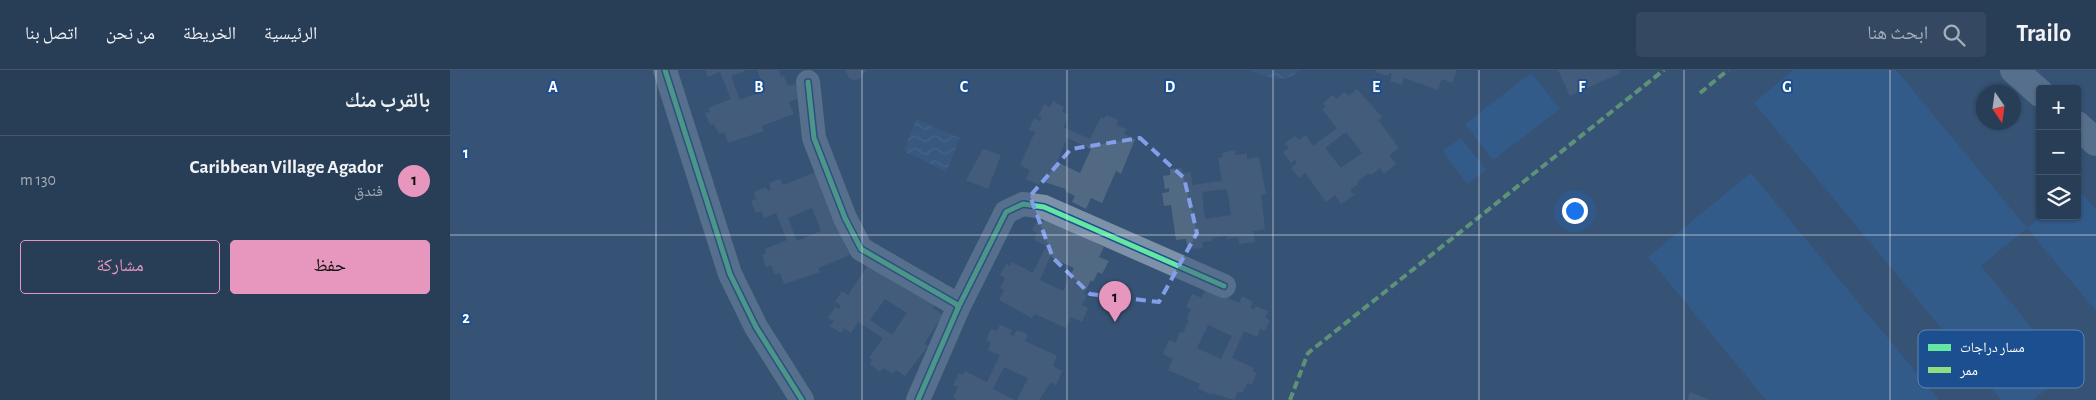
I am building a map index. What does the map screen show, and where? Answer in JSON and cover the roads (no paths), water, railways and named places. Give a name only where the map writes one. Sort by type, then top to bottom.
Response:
[{"type":"street","points":[[665,70],[730,274],[756,327],[802,400]]},
{"type":"street","points":[[2014,70],[2036,89]]},
{"type":"street","points":[[808,82],[814,138],[841,209],[861,249],[956,304],[958,308]]},
{"type":"street","points":[[2081,129],[2096,142]]},
{"type":"street","points":[[918,400],[958,308],[1006,212],[1023,204],[1044,207],[1224,286]]},
{"type":"water","points":[[1250,70],[1299,70],[1288,78],[1275,79]]},
{"type":"water","points":[[916,119],[960,138],[946,172],[904,151]]},
{"type":"place","name":"Caribbean Village Agador","points":[[1115,322]]}]
